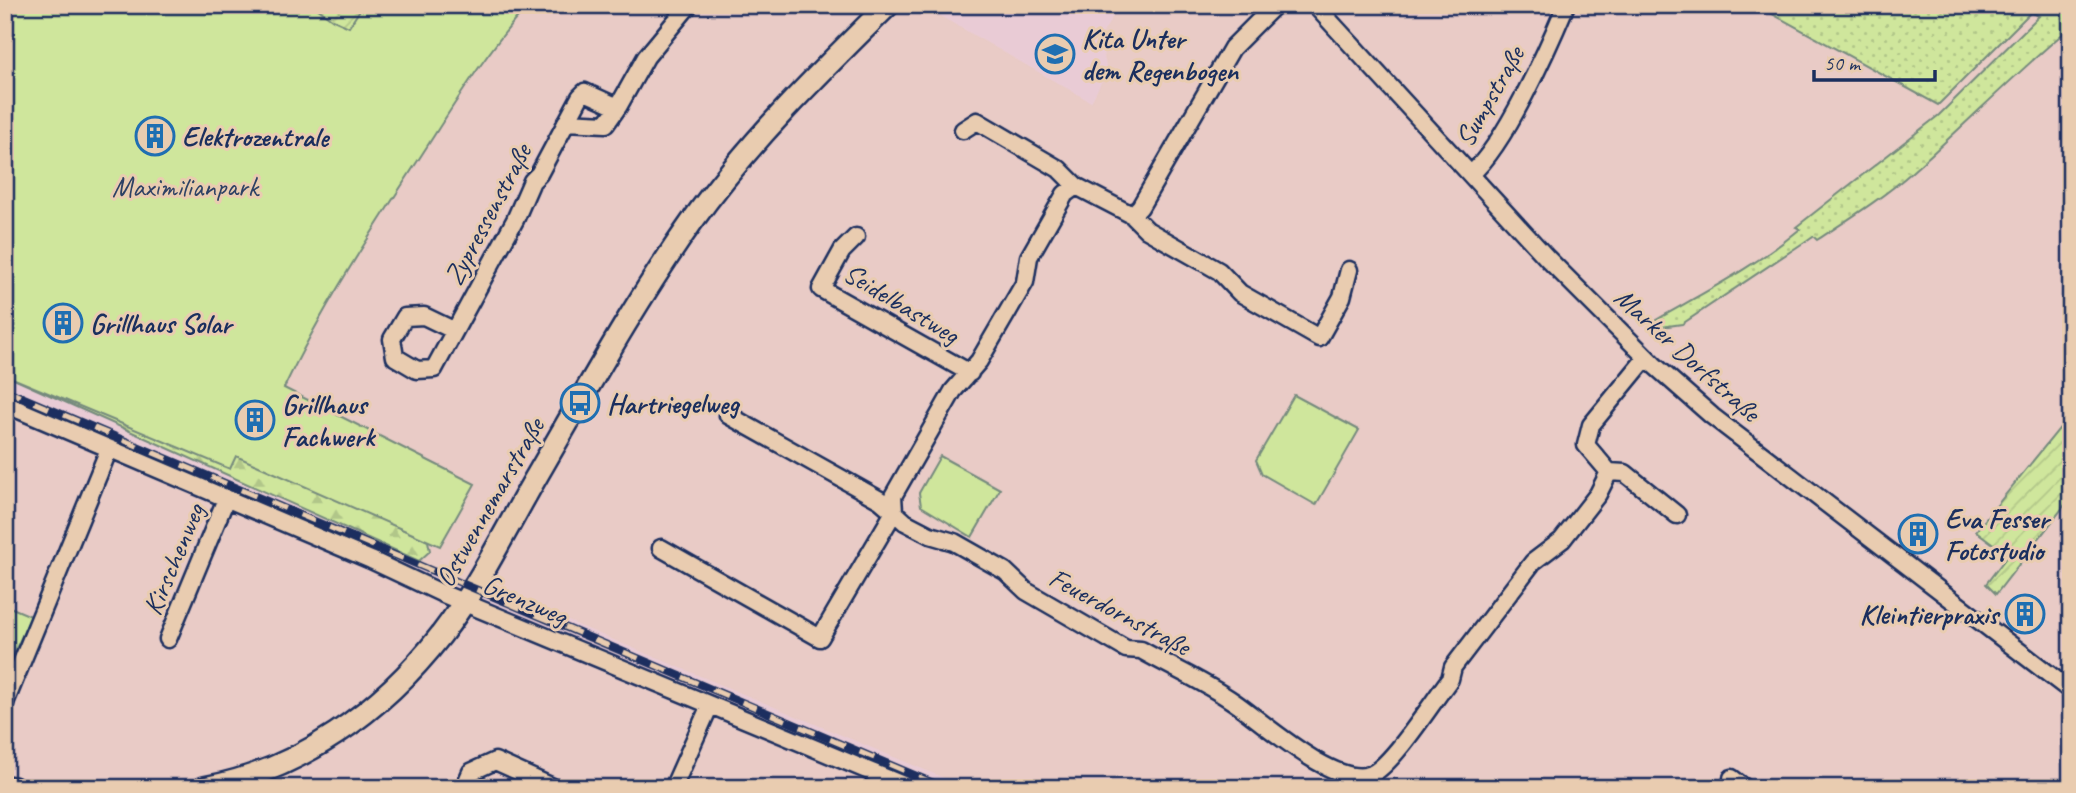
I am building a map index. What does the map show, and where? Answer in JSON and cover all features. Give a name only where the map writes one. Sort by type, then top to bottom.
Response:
[{"type":"street","points":[[566,122],[606,124],[646,57],[689,5]]},
{"type":"street","name":"Ostwennemarstraße","points":[[204,788],[247,776],[330,738],[369,711],[416,665],[463,602],[633,312],[691,223],[765,131],[888,5]]},
{"type":"street","points":[[1132,215],[1140,207],[1232,48],[1275,5]]},
{"type":"street","name":"Marker Dorfstraße","points":[[1315,5],[1547,258],[1646,358],[1713,416],[2071,691]]},
{"type":"street","name":"Sumpstraße","points":[[1471,174],[1485,159],[1513,113],[1566,5]]},
{"type":"street","name":"Zypressenstraße","points":[[453,330],[471,301],[527,189],[539,174],[585,92],[618,107]]},
{"type":"street","points":[[963,130],[977,121],[1059,169],[1076,186],[1132,215],[1147,230],[1219,271],[1240,293],[1319,338],[1342,297],[1349,270]]},
{"type":"street","points":[[661,548],[820,638],[894,512],[893,496],[953,391],[970,373],[1025,282],[1029,257],[1065,194],[1076,186]]},
{"type":"street","name":"Seidelbastweg","points":[[856,237],[842,251],[821,289],[970,373]]},
{"type":"street","points":[[1646,358],[1591,425],[1586,436],[1586,445],[1609,472],[1625,473],[1677,515]]},
{"type":"street","name":"Grenzweg","points":[[5,404],[463,602],[904,786]]},
{"type":"street","name":"Feuerdornstraße","points":[[728,415],[894,512],[905,522],[930,535],[954,542],[1006,571],[1026,591],[1126,649],[1141,650],[1235,702],[1288,742],[1347,776],[1362,777],[1385,764],[1450,679],[1453,667],[1533,562],[1562,540],[1598,494],[1609,472]]},
{"type":"street","points":[[5,703],[109,449]]},
{"type":"street","name":"Kirschenweg","points":[[168,639],[226,499]]},
{"type":"street","points":[[673,788],[710,705]]},
{"type":"street","points":[[464,788],[471,772],[495,761],[555,788]]},
{"type":"street","points":[[5,787],[13,788]]},
{"type":"shaded area","name":"Kita Unter dem Regenbogen","points":[[931,5],[1094,5],[1113,16],[1100,38],[1107,71],[1091,102],[928,9]]},
{"type":"shaded area","points":[[5,375],[458,579],[499,592],[968,788],[925,788],[452,591],[432,577],[5,397]]},
{"type":"green space","name":"Maximilianpark","points":[[5,5],[528,5],[497,42],[381,217],[330,301],[284,388],[475,484],[440,546],[236,456],[230,469],[5,375]]},
{"type":"green space","points":[[313,5],[361,5],[361,8],[349,27],[333,20]]},
{"type":"green space","points":[[1756,5],[2071,5],[2071,32],[2066,31],[1912,172],[1878,199],[1817,240],[1813,236],[1682,324],[1654,328],[1656,320],[1748,267],[1800,229],[1796,227],[1939,115],[2039,16],[2031,12],[1938,105]]},
{"type":"green space","points":[[5,345],[428,541],[430,551],[419,561],[5,375]]},
{"type":"green space","points":[[1294,395],[1359,430],[1316,505],[1262,474],[1256,460]]},
{"type":"green space","points":[[2071,414],[2071,497],[1996,594],[1986,584],[2008,555],[1976,531]]},
{"type":"green space","points":[[940,456],[1000,489],[972,537],[921,506],[919,493]]},
{"type":"green space","points":[[5,605],[31,616],[5,673]]},
{"type":"railway","points":[[5,390],[945,788]]},
{"type":"place","name":"Kita Unter dem Regenbogen","points":[[1055,54]]},
{"type":"place","name":"Elektrozentrale","points":[[155,136]]},
{"type":"place","name":"Grillhaus Solar","points":[[63,323]]},
{"type":"place","name":"Hartriegelweg","points":[[580,403]]},
{"type":"place","name":"Grillhaus Fachwerk","points":[[255,420]]},
{"type":"place","name":"Eva Fesser Fotostudio","points":[[1918,534]]},
{"type":"place","name":"Kleintierpraxis","points":[[2025,614]]}]
